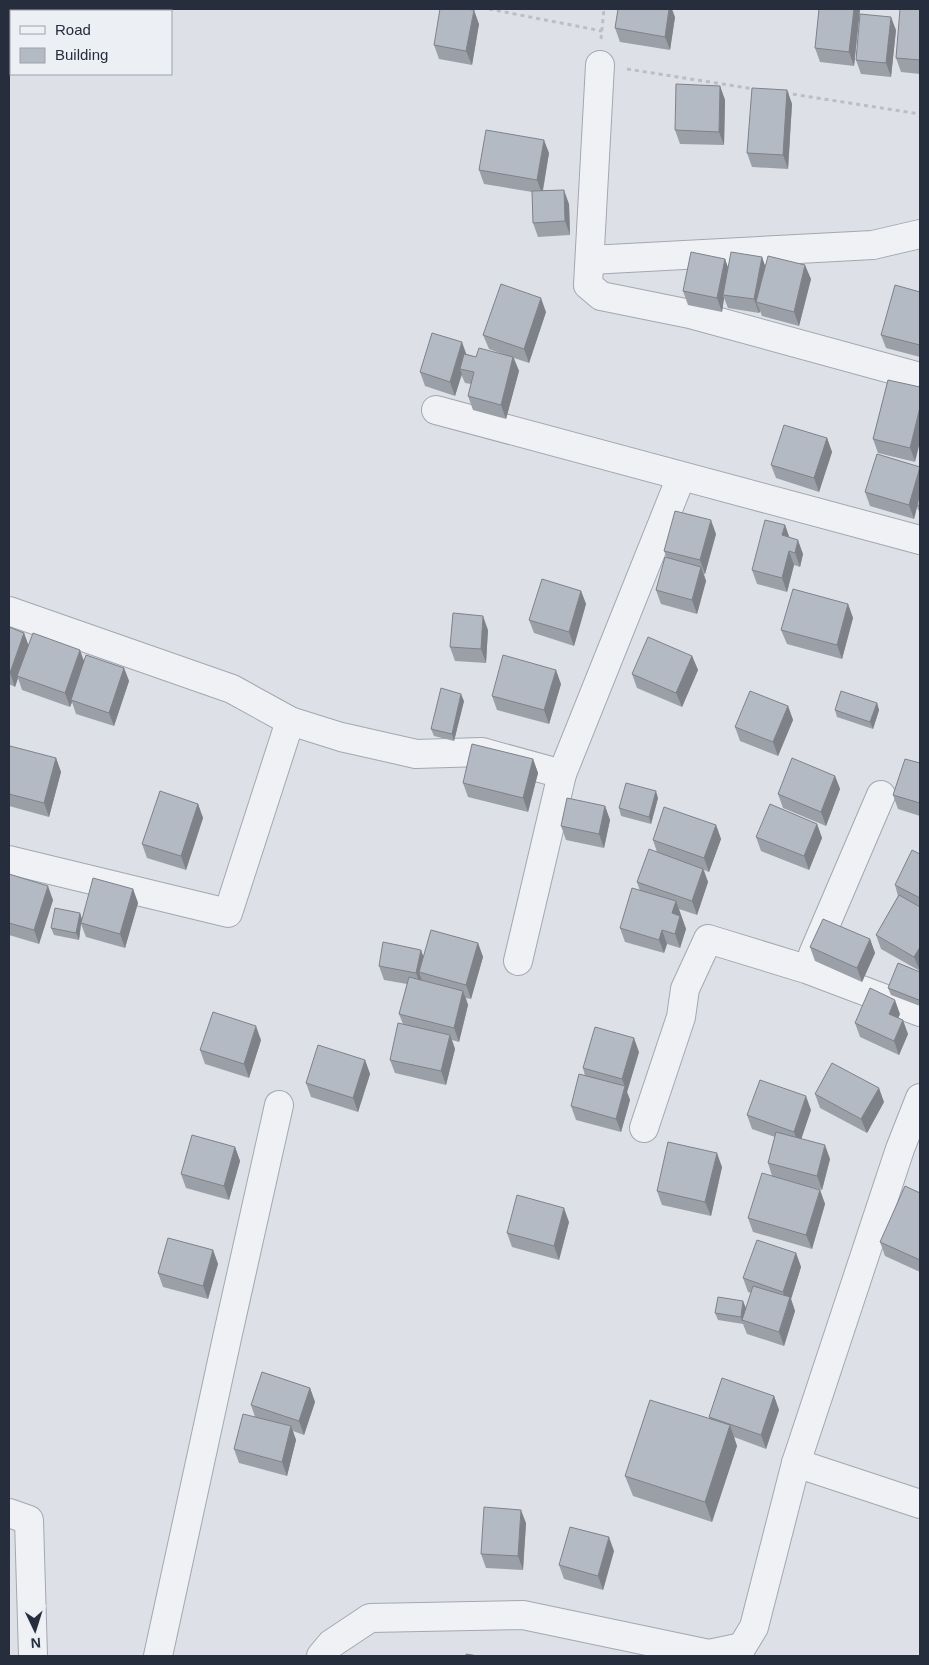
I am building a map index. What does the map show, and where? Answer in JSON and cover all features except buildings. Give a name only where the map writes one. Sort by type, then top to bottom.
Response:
[{"type":"street","points":[[600,65],[588,285],[601,296],[690,314],[920,377]]},
{"type":"street","points":[[590,260],[873,244],[920,234]]},
{"type":"street","points":[[436,410],[920,540]]},
{"type":"street","points":[[518,961],[562,774],[681,477]]},
{"type":"street","points":[[9,611],[232,689],[290,721],[341,737],[416,754],[482,752],[562,774]]},
{"type":"street","points":[[9,860],[228,913],[290,721]]},
{"type":"street","points":[[806,969],[881,795]]},
{"type":"street","points":[[644,1128],[680,1017],[685,988],[708,939],[806,969],[920,1012]]},
{"type":"street","points":[[321,1656],[331,1644],[370,1618],[523,1615],[708,1654],[742,1647],[754,1627],[796,1463],[900,1149],[920,1098]]},
{"type":"street","points":[[158,1656],[279,1105]]},
{"type":"street","points":[[796,1463],[920,1504]]},
{"type":"street","points":[[9,1513],[29,1520],[34,1656]]},
{"type":"path","points":[[489,9],[602,31]]},
{"type":"path","points":[[604,9],[600,65],[755,89]]},
{"type":"path","points":[[784,93],[920,114]]}]
